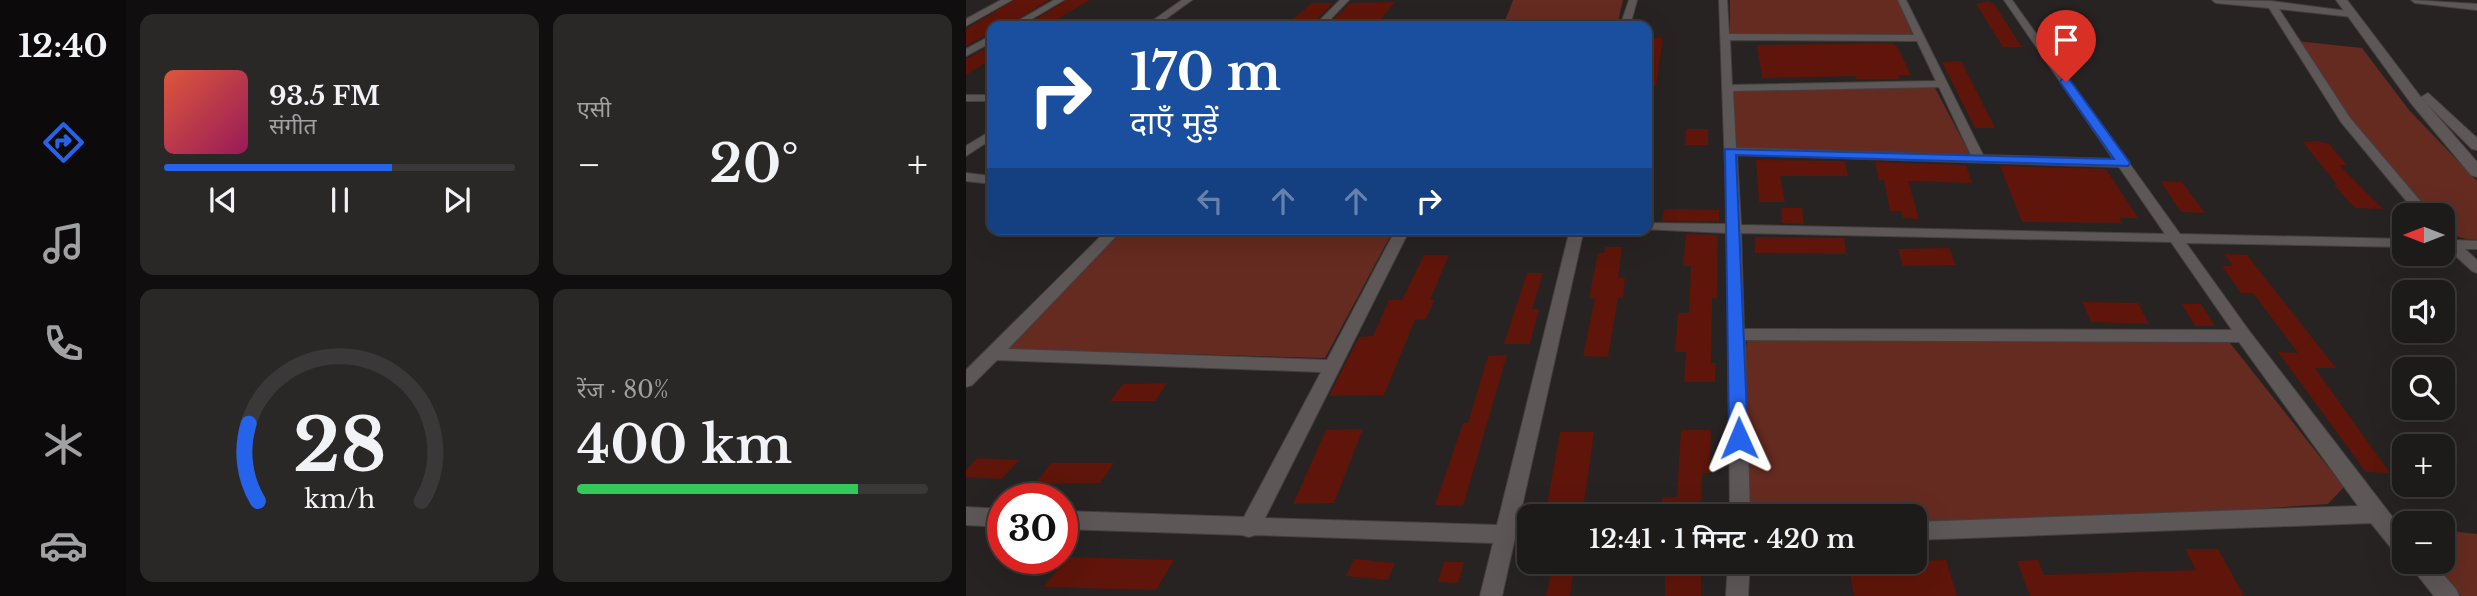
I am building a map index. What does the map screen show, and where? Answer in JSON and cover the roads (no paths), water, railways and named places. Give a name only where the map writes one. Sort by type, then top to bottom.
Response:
[{"type":"street","points":[[966,23],[1008,0]]},
{"type":"street","points":[[1023,21],[1060,0]]},
{"type":"street","points":[[1157,21],[1188,0]]},
{"type":"street","points":[[1177,7],[1201,0]]},
{"type":"street","points":[[1325,21],[1345,0]]},
{"type":"street","points":[[1627,21],[1633,0]]},
{"type":"street","points":[[1723,0],[1734,229],[1740,504]]},
{"type":"street","points":[[1902,0],[1979,159]]},
{"type":"street","points":[[2008,0],[2244,336],[2392,533]]},
{"type":"street","points":[[2216,0],[2352,7]]},
{"type":"street","points":[[2341,0],[2352,7],[2430,100],[2473,139]]},
{"type":"street","points":[[2415,0],[2477,7]]},
{"type":"street","points":[[2271,4],[2345,120],[2415,203]]},
{"type":"street","points":[[2352,7],[2449,139],[2477,172]]},
{"type":"street","points":[[1724,37],[1919,38]]},
{"type":"street","points":[[966,53],[987,41]]},
{"type":"street","points":[[1726,88],[1942,84]]},
{"type":"street","points":[[966,98],[987,98]]},
{"type":"street","points":[[966,152],[987,137]]},
{"type":"street","points":[[2449,139],[2473,139]]},
{"type":"street","points":[[1729,151],[2123,163]]},
{"type":"street","points":[[966,177],[987,179]]},
{"type":"street","points":[[1652,227],[2392,243]]},
{"type":"street","points":[[966,381],[1110,235]]},
{"type":"street","points":[[1249,528],[1400,235]]},
{"type":"street","points":[[1491,596],[1576,235]]},
{"type":"street","points":[[2455,243],[2477,245]]},
{"type":"street","points":[[2455,250],[2477,268]]},
{"type":"street","points":[[1737,334],[2244,336]]},
{"type":"street","points":[[994,354],[1331,366]]},
{"type":"street","points":[[1927,531],[2376,514]]},
{"type":"street","points":[[966,516],[987,517]]},
{"type":"street","points":[[1078,521],[1505,534]]},
{"type":"street","points":[[1737,596],[1738,574]]},
{"type":"street","points":[[2429,574],[2448,596]]}]
